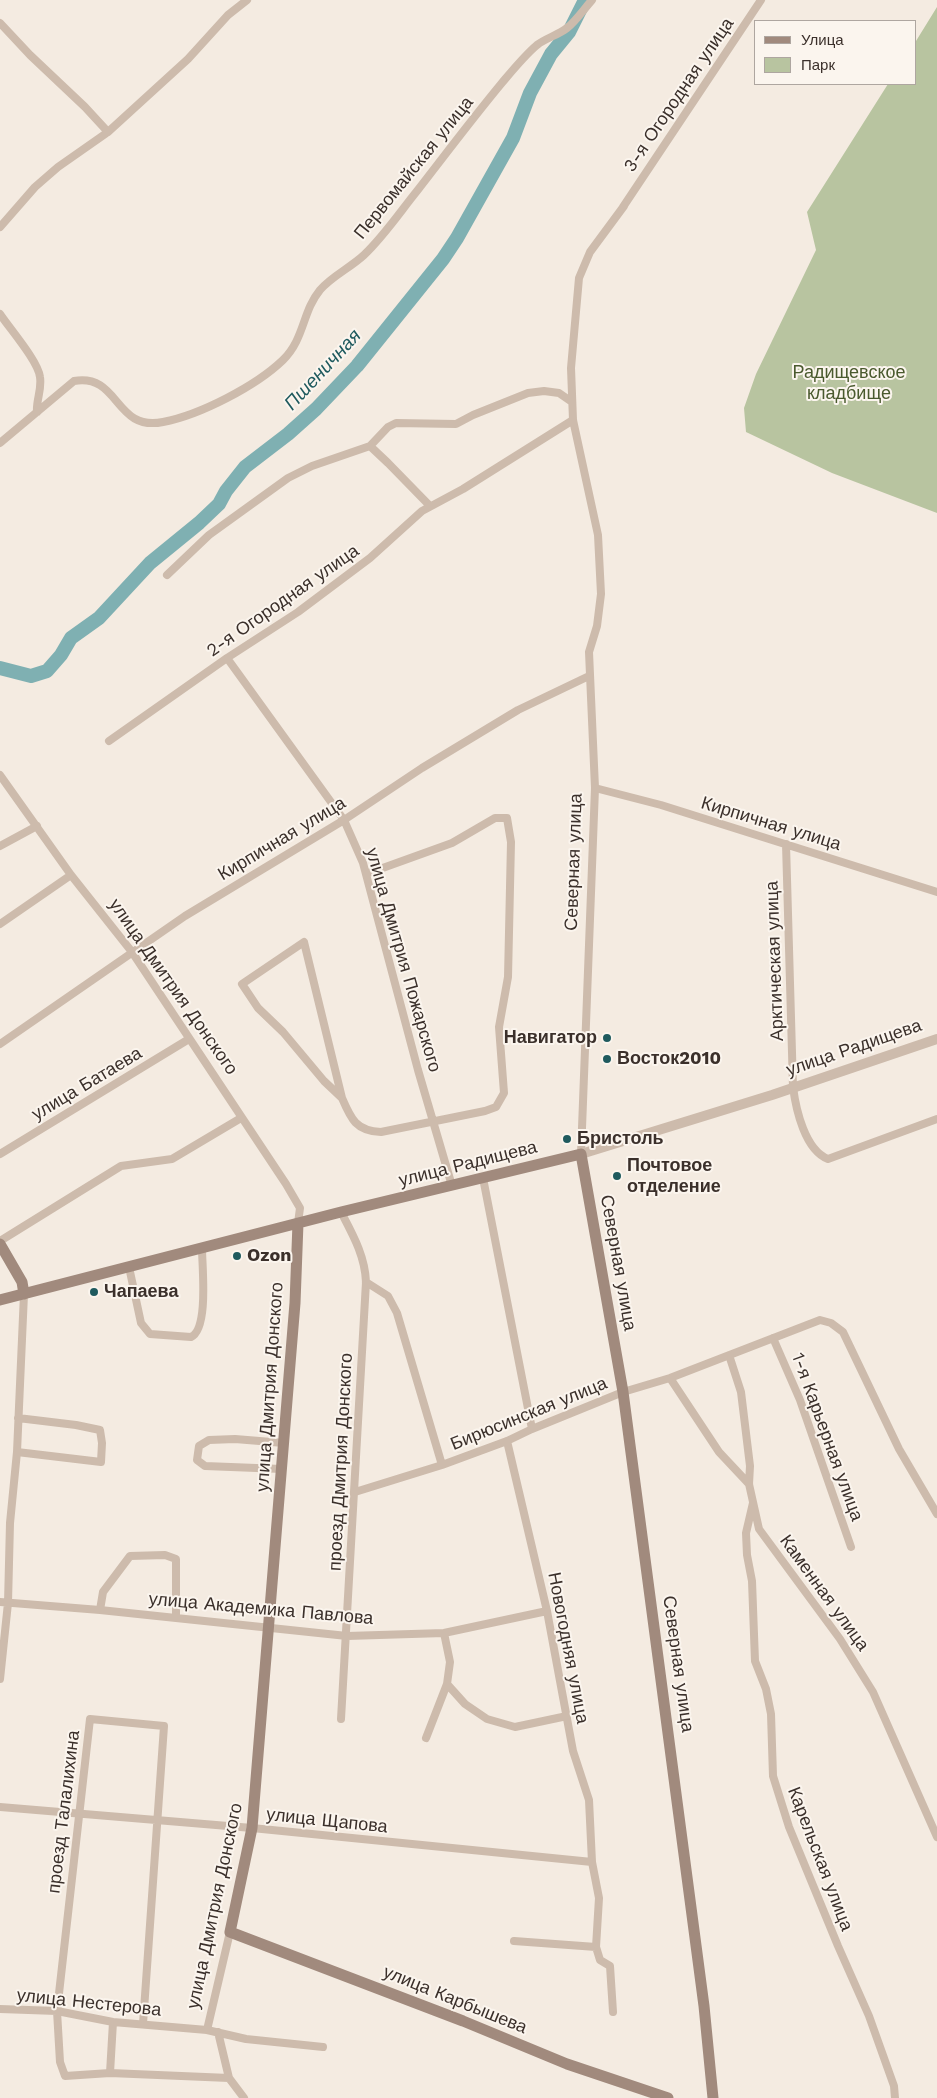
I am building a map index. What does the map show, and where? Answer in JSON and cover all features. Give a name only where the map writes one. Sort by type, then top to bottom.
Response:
[{"type":"main road","name":"улица Радищева","points":[[0,1300],[341,1212],[581,1154]]},
{"type":"main road","name":"Северная улица","points":[[581,1154],[623,1392],[703,1997],[713,2098]]},
{"type":"main road","name":"улица Дмитрия Донского","points":[[230,1932],[252,1828],[295,1303],[298,1223]]},
{"type":"main road","points":[[0,1242],[22,1282],[24,1294]]},
{"type":"main road","name":"улица Карбышева","points":[[230,1932],[445,2014],[567,2064],[665,2098]]},
{"type":"street","points":[[0,227],[35,187],[58,167],[108,132],[188,58],[228,15],[247,0]]},
{"type":"street","name":"Первомайская улица","points":[[0,443],[74,381],[89,379],[101,384],[132,418],[142,423],[163,422],[203,410],[269,372],[283,359],[298,340],[312,300],[320,290],[364,255],[397,217],[502,83],[537,46],[566,29],[592,0]]},
{"type":"street","name":"3-я Огородная улица","points":[[623,207],[761,0]]},
{"type":"street","points":[[0,22],[30,55],[108,132]]},
{"type":"street","name":"Северная улица","points":[[581,1154],[594,788],[589,652],[597,626],[601,594],[598,535],[573,420],[571,368],[579,278],[590,252],[623,207]]},
{"type":"street","points":[[0,314],[37,368],[41,390],[37,402],[37,412]]},
{"type":"street","points":[[167,574],[209,535],[288,478],[312,466],[370,446],[388,427],[396,423],[456,424],[473,415],[528,393],[544,391],[559,394],[572,402]]},
{"type":"street","name":"2-я Огородная улица","points":[[109,741],[227,658],[298,612],[370,558],[422,511],[463,489],[573,420]]},
{"type":"street","points":[[370,446],[430,506]]},
{"type":"street","name":"улица Дмитрия Пожарского","points":[[227,658],[344,820],[366,874],[452,1186]]},
{"type":"street","name":"Кирпичная улица","points":[[0,1044],[185,916],[344,820],[422,768],[518,710],[589,676]]},
{"type":"street","name":"улица Дмитрия Донского","points":[[0,775],[71,875],[132,952],[286,1184],[300,1208],[298,1223]]},
{"type":"street","name":"Кирпичная улица","points":[[594,788],[661,805],[937,892]]},
{"type":"street","points":[[342,1098],[324,1082],[283,1032],[258,1008],[242,984],[304,942],[342,1098],[348,1112],[358,1126],[366,1131],[381,1132],[496,1107],[504,1093],[499,1027],[508,977],[511,842],[507,818],[495,818],[452,843],[366,874]]},
{"type":"street","points":[[0,846],[37,826]]},
{"type":"street","name":"Арктическая улица","points":[[786,844],[793,1087],[796,1108],[816,1153],[828,1159],[937,1119]]},
{"type":"street","points":[[0,924],[71,875]]},
{"type":"street","name":"улица Батаева","points":[[0,1154],[189,1039]]},
{"type":"street","name":"улица Радищева","points":[[581,1154],[937,1039]]},
{"type":"street","points":[[0,1242],[121,1166],[172,1159],[241,1118]]},
{"type":"street","points":[[483,1178],[532,1429]]},
{"type":"street","name":"проезд Дмитрия Донского","points":[[341,1212],[360,1250],[365,1266],[366,1282],[341,1719]]},
{"type":"street","points":[[129,1267],[141,1323],[146,1331],[150,1334],[191,1337],[200,1330],[204,1300],[202,1248]]},
{"type":"street","name":"Бирюсинская улица","points":[[366,1282],[388,1296],[397,1313],[442,1466],[623,1392],[670,1378],[820,1320],[831,1323],[843,1332],[899,1449],[937,1514]]},
{"type":"street","points":[[0,1679],[4,1603],[17,1452],[24,1294]]},
{"type":"street","name":"1-я Карьерная улица","points":[[773,1338],[800,1400],[851,1547]]},
{"type":"street","name":"Каменная улица","points":[[729,1355],[742,1399],[750,1466],[749,1484],[759,1529],[840,1639],[873,1692],[937,1837]]},
{"type":"street","points":[[670,1378],[719,1452],[749,1484]]},
{"type":"street","points":[[17,1452],[101,1462],[102,1443],[100,1430],[18,1418]]},
{"type":"street","points":[[282,1469],[204,1466],[197,1460],[199,1446],[209,1440],[235,1439],[284,1444]]},
{"type":"street","name":"Новогодняя улица","points":[[507,1441],[547,1610],[573,1751],[588,1800],[592,1862],[598,1898],[596,1947]]},
{"type":"street","points":[[355,1492],[442,1466]]},
{"type":"street","name":"Карельская улица","points":[[754,1504],[746,1533],[747,1555],[752,1581],[755,1661],[766,1689],[771,1714],[773,1776],[792,1836],[869,2016],[894,2086],[895,2098]]},
{"type":"street","points":[[0,1522],[10,1523]]},
{"type":"street","points":[[100,1610],[103,1592],[130,1556],[165,1554],[176,1559],[176,1617]]},
{"type":"street","name":"улица Академика Павлова","points":[[4,1603],[176,1617],[347,1636],[444,1634],[547,1610]]},
{"type":"street","points":[[426,1738],[446,1684],[450,1662],[444,1634]]},
{"type":"street","points":[[446,1684],[465,1704],[487,1719],[515,1727],[567,1716]]},
{"type":"street","name":"проезд Талалихина","points":[[110,2073],[64,2076],[60,2062],[57,2011],[90,1719],[164,1726],[142,2024]]},
{"type":"street","name":"улица Щапова","points":[[0,1807],[252,1828],[592,1862]]},
{"type":"street","name":"улица Дмитрия Донского","points":[[206,2030],[230,1932]]},
{"type":"street","points":[[514,1941],[596,1947],[600,1960],[610,1966],[613,2012]]},
{"type":"street","name":"улица Нестерова","points":[[0,2010],[57,2011],[113,2022],[206,2030],[246,2039],[323,2047]]},
{"type":"street","points":[[113,2022],[110,2073],[229,2078]]},
{"type":"street","points":[[218,2032],[229,2078],[244,2098]]},
{"type":"green space","name":"Радищевское кладбище","points":[[937,7],[937,513],[832,473],[746,432],[744,408],[756,374],[816,250],[807,212],[887,85],[917,85],[917,39]]},
{"type":"waterway","name":"Пшеничная","points":[[0,668],[31,676],[47,671],[61,655],[71,638],[99,618],[150,563],[219,504],[226,491],[245,467],[288,434],[316,409],[357,366],[443,259],[457,238],[513,138],[530,93],[551,54],[569,32],[585,0]]},
{"type":"place","name":"Навигатор","points":[[607,1038]]},
{"type":"place","name":"Восток2010","points":[[607,1059]]},
{"type":"place","name":"Бристоль","points":[[567,1139]]},
{"type":"place","name":"Почтовое отделение","points":[[617,1176]]},
{"type":"place","name":"Ozon","points":[[237,1256]]},
{"type":"place","name":"Чапаева","points":[[94,1292]]}]
